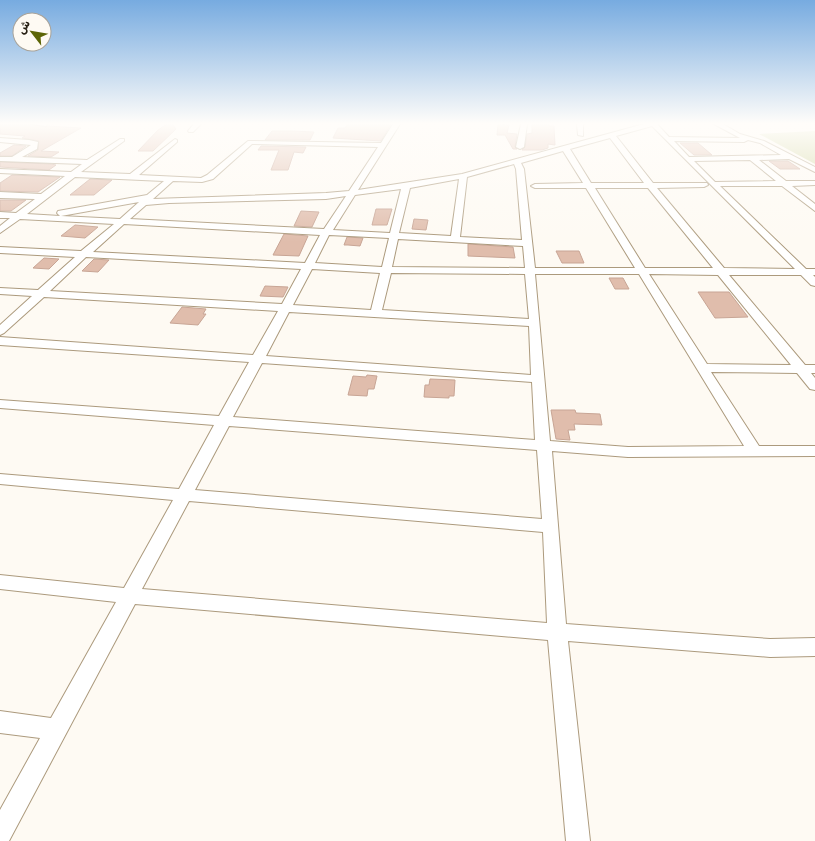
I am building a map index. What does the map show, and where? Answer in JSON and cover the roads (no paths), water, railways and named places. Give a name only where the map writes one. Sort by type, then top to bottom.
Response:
[{"type":"street","points":[[0,230],[87,163]]},
{"type":"street","points":[[132,177],[148,163]]},
{"type":"street","points":[[0,171],[199,180],[208,178],[225,163]]},
{"type":"street","points":[[0,834],[326,233],[371,163]]},
{"type":"street","points":[[35,217],[146,200],[350,194],[463,176],[497,163]]},
{"type":"street","points":[[520,163],[535,323],[541,434],[544,446],[552,526],[558,632],[578,841]]},
{"type":"street","points":[[574,163],[587,186],[704,368],[755,452]]},
{"type":"street","points":[[633,163],[815,386]]},
{"type":"street","points":[[692,163],[815,283]]},
{"type":"street","points":[[758,163],[815,208]]},
{"type":"street","points":[[801,163],[815,170]]},
{"type":"street","points":[[455,240],[463,176]]},
{"type":"street","points":[[0,331],[120,222],[171,179]]},
{"type":"street","points":[[714,184],[815,183]]},
{"type":"street","points":[[535,186],[704,185]]},
{"type":"street","points":[[376,313],[406,186]]},
{"type":"street","points":[[0,195],[43,197]]},
{"type":"street","points":[[0,215],[527,243]]},
{"type":"street","points":[[0,250],[386,270],[815,272]]},
{"type":"street","points":[[0,291],[535,323]]},
{"type":"street","points":[[0,342],[539,379]]},
{"type":"street","points":[[704,368],[815,369]]},
{"type":"street","points":[[0,404],[628,452],[815,451]]},
{"type":"street","points":[[0,480],[552,526]]},
{"type":"street","points":[[0,582],[129,596],[558,632],[770,648],[815,647]]},
{"type":"street","points":[[0,722],[57,729]]}]
